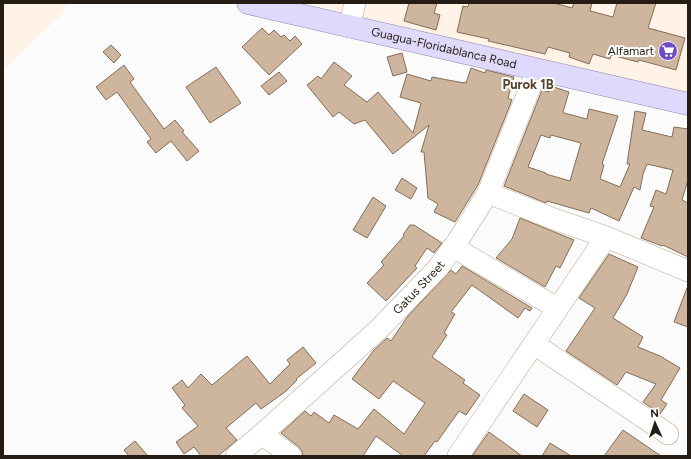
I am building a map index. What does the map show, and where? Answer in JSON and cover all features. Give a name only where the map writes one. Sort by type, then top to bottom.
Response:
[{"type":"main road","name":"Guagua-Floridablanca Road","points":[[248,3],[688,104]]},
{"type":"street","points":[[349,27],[354,3]]},
{"type":"street","name":"Gatus Street","points":[[236,456],[378,330],[438,268],[488,193],[537,70]]},
{"type":"street","points":[[488,193],[554,219],[606,237],[688,271]]},
{"type":"street","points":[[458,456],[534,344],[556,308],[606,237]]},
{"type":"street","points":[[453,247],[556,308]]},
{"type":"street","points":[[534,344],[668,434]]},
{"type":"street","points":[[262,434],[291,456]]},
{"type":"shaded area","points":[[3,3],[67,3],[62,14],[3,70]]},
{"type":"shaded area","points":[[306,3],[349,3],[344,12]]},
{"type":"shaded area","points":[[358,3],[688,3],[688,97],[361,19]]},
{"type":"building","points":[[409,3],[437,3],[434,13],[440,15],[436,30],[404,21]]},
{"type":"building","points":[[469,3],[554,3],[572,8],[574,3],[592,3],[590,11],[613,17],[617,3],[656,3],[648,28],[685,38],[676,70],[639,60],[638,62],[611,55],[610,59],[593,54],[589,64],[569,57],[570,53],[548,47],[545,54],[488,41],[489,39],[457,32],[463,6],[468,7]]},
{"type":"building","points":[[262,28],[269,35],[274,30],[281,37],[284,35],[290,41],[295,36],[302,44],[269,75],[242,47]]},
{"type":"building","points":[[111,45],[121,55],[114,63],[103,52]]},
{"type":"building","points":[[402,53],[407,72],[393,76],[387,57]]},
{"type":"building","points":[[334,62],[352,76],[344,85],[367,102],[378,92],[413,133],[421,103],[400,97],[407,74],[431,81],[432,77],[466,83],[471,68],[485,73],[486,70],[514,77],[508,98],[512,100],[478,185],[455,222],[434,212],[438,204],[428,198],[424,152],[421,152],[429,125],[393,154],[365,120],[354,124],[339,112],[333,117],[307,85],[318,76],[321,79]]},
{"type":"building","points":[[124,65],[134,79],[130,82],[164,129],[175,120],[184,131],[182,132],[199,151],[187,161],[171,141],[156,153],[147,142],[151,139],[117,92],[106,100],[96,87]]},
{"type":"building","points":[[216,67],[241,103],[210,123],[186,87]]},
{"type":"building","points":[[279,72],[287,81],[269,95],[261,86]]},
{"type":"building","points":[[551,86],[569,92],[563,112],[564,113],[587,119],[589,109],[618,116],[602,164],[604,165],[600,179],[620,187],[630,164],[627,164],[635,111],[646,113],[642,130],[672,137],[674,127],[688,129],[688,180],[682,200],[688,203],[688,257],[663,245],[662,246],[641,238],[654,207],[650,206],[656,190],[666,194],[673,170],[647,164],[643,174],[640,190],[634,187],[619,221],[591,208],[589,213],[547,201],[546,203],[504,186],[542,90],[549,92]],"holes":[[[541,135],[550,138],[551,135],[581,143],[570,181],[528,167]]]},
{"type":"building","points":[[402,178],[417,188],[411,199],[395,190]]},
{"type":"building","points":[[373,197],[386,206],[367,238],[353,230]]},
{"type":"building","points":[[520,218],[574,240],[560,268],[556,266],[545,287],[496,258],[512,239]]},
{"type":"building","points":[[410,225],[414,225],[442,243],[434,253],[427,248],[415,266],[417,268],[386,301],[367,283],[384,265],[381,262],[404,236],[403,235]]},
{"type":"building","points":[[609,254],[638,267],[627,294],[613,318],[643,337],[638,347],[660,356],[680,368],[661,400],[667,404],[660,414],[643,402],[656,384],[626,372],[617,385],[566,351],[595,308],[579,298]]},
{"type":"building","points":[[462,266],[532,308],[530,311],[525,308],[518,318],[472,285],[451,312],[455,314],[444,333],[447,335],[432,357],[465,380],[463,383],[480,395],[466,415],[459,411],[437,442],[435,441],[424,456],[403,456],[376,436],[363,456],[303,456],[299,447],[281,433],[305,411],[311,416],[314,412],[329,423],[334,415],[358,429],[374,409],[404,434],[425,403],[393,381],[379,399],[352,379],[374,350],[387,338],[391,341],[408,316],[451,270],[456,274]]},
{"type":"building","points":[[688,288],[688,327],[674,322]]},
{"type":"building","points":[[303,347],[316,363],[296,379],[297,380],[285,392],[261,409],[256,403],[226,428],[237,440],[218,456],[201,456],[194,447],[184,454],[176,442],[198,426],[182,408],[185,405],[172,388],[182,380],[188,388],[201,374],[212,385],[247,356],[270,384],[290,364],[287,360]]},
{"type":"building","points":[[524,394],[548,410],[537,427],[513,411]]},
{"type":"building","points":[[623,430],[661,456],[604,456]]},
{"type":"building","points":[[489,432],[522,456],[472,456]]},
{"type":"building","points":[[135,441],[148,456],[129,456],[124,450]]},
{"type":"building","points":[[550,443],[571,456],[542,456]]},
{"type":"place","name":"Alfamart","points":[[668,51]]},
{"type":"district","name":"Purok 1B","points":[[528,84]]}]
